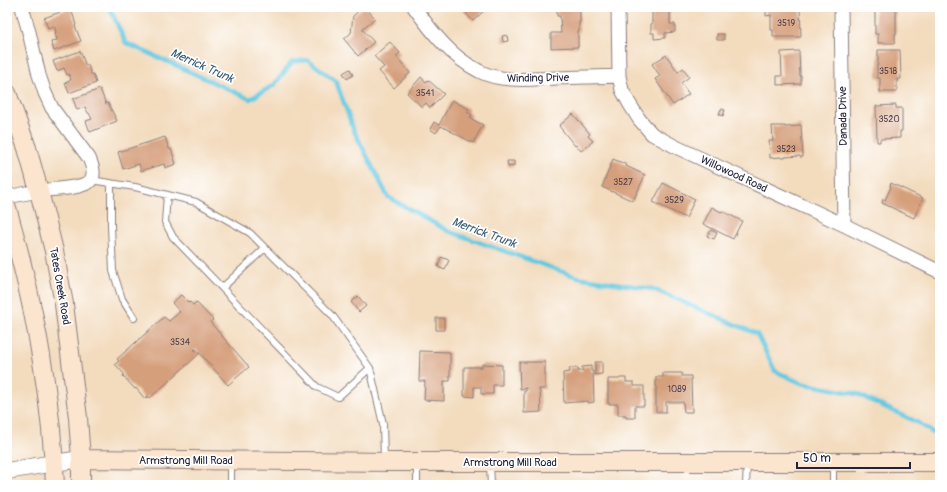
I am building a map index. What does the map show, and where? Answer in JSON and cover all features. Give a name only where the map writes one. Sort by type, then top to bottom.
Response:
[{"type":"main road","name":"Tates Creek Road","points":[[7,93],[27,148],[54,251],[64,304],[78,418],[81,485]]},
{"type":"main road","points":[[7,208],[37,332],[52,433],[55,485]]},
{"type":"main road","name":"Armstrong Mill Road","points":[[81,459],[384,462],[940,462]]},
{"type":"street","points":[[7,197],[86,184],[91,180],[93,174],[93,166],[89,158],[52,108],[45,93],[22,7]]},
{"type":"street","name":"Winding Drive","points":[[414,7],[445,47],[459,59],[479,72],[500,78],[531,79],[619,76]]},
{"type":"street","name":"Willowood Road","points":[[618,7],[619,76],[622,90],[639,119],[652,134],[676,147],[844,225],[940,272]]},
{"type":"street","name":"Danada Drive","points":[[841,7],[844,225]]},
{"type":"street","points":[[7,471],[81,459]]},
{"type":"lane","points":[[91,180],[135,187],[196,202],[250,233],[332,315],[370,368],[383,424],[384,462]]},
{"type":"lane","points":[[111,184],[112,270],[122,298],[134,318]]},
{"type":"lane","points":[[167,195],[164,222],[173,237],[317,387],[338,397],[370,368]]},
{"type":"lane","points":[[222,288],[265,248]]},
{"type":"lane","points":[[231,460],[232,484]]},
{"type":"lane","points":[[417,462],[417,485]]},
{"type":"lane","points":[[490,462],[491,485]]},
{"type":"lane","points":[[746,485],[747,462]]},
{"type":"lane","points":[[833,462],[833,485]]},
{"type":"building","points":[[365,7],[375,18],[362,29],[374,42],[358,56],[344,39],[351,33],[353,16]]},
{"type":"building","points":[[460,7],[488,7],[473,21]]},
{"type":"building","points":[[560,7],[580,7],[578,47],[551,48],[551,33],[561,33],[560,16],[557,16],[557,10],[560,10]]},
{"type":"building","points":[[652,7],[670,7],[670,24],[675,24],[675,32],[665,33],[665,38],[654,39],[654,33],[651,33]]},
{"type":"building","points":[[766,7],[800,7],[801,37],[773,37],[773,30],[771,30],[771,15],[766,16]]},
{"type":"building","points":[[875,7],[896,7],[895,43],[878,43],[878,34],[875,34]]},
{"type":"building","points":[[71,8],[75,26],[81,41],[54,51],[51,42],[57,40],[56,32],[54,26],[48,28],[44,18]]},
{"type":"building","points":[[717,34],[724,34],[724,40],[717,40]]},
{"type":"building","points":[[507,35],[508,41],[503,42],[502,36]]},
{"type":"building","points":[[390,42],[400,53],[396,56],[410,73],[394,88],[379,71],[384,67],[374,56]]},
{"type":"building","points":[[878,50],[900,50],[901,79],[897,79],[897,92],[880,92],[880,78],[877,78]]},
{"type":"building","points":[[80,51],[86,66],[88,65],[91,74],[93,74],[96,83],[69,93],[65,83],[71,80],[69,74],[67,75],[64,68],[57,71],[53,61]]},
{"type":"building","points":[[799,51],[801,84],[777,85],[777,76],[782,76],[781,52]]},
{"type":"building","points":[[666,55],[678,72],[683,68],[689,77],[681,83],[689,94],[673,105],[655,79],[660,76],[652,64]]},
{"type":"building","points":[[350,69],[353,75],[347,79],[343,73]]},
{"type":"building","points":[[421,77],[426,82],[428,80],[444,94],[430,108],[426,103],[422,107],[407,93]]},
{"type":"building","points":[[100,89],[106,104],[108,103],[117,121],[90,132],[86,121],[92,119],[89,113],[85,107],[77,110],[73,99]]},
{"type":"building","points":[[452,100],[469,109],[467,112],[472,115],[470,118],[483,125],[473,143],[441,126],[436,133],[430,129],[434,122],[439,125]]},
{"type":"building","points":[[896,105],[896,108],[902,108],[902,131],[900,131],[900,138],[880,139],[880,142],[877,142],[876,106]]},
{"type":"building","points":[[721,109],[725,110],[723,116],[719,114]]},
{"type":"building","points":[[573,114],[590,134],[588,136],[593,141],[581,151],[576,145],[575,146],[559,126]]},
{"type":"building","points":[[801,125],[803,157],[770,158],[769,141],[773,141],[772,126],[785,127]]},
{"type":"building","points":[[165,137],[176,164],[165,168],[164,164],[141,171],[139,164],[123,169],[118,152]]},
{"type":"building","points":[[613,159],[645,175],[633,201],[602,187]]},
{"type":"building","points":[[507,161],[514,161],[514,166],[508,167]]},
{"type":"building","points":[[663,183],[695,199],[686,218],[653,202]]},
{"type":"building","points":[[891,183],[923,198],[914,218],[882,203],[891,187]]},
{"type":"building","points":[[712,207],[742,221],[733,239],[703,224]]},
{"type":"building","points":[[711,230],[717,233],[714,239],[707,236]]},
{"type":"building","points":[[441,257],[449,260],[445,270],[438,267]]},
{"type":"building","points":[[181,295],[193,305],[196,302],[213,320],[210,322],[249,367],[228,385],[196,349],[194,350],[199,354],[150,398],[148,396],[145,399],[123,376],[124,374],[115,364],[119,361],[117,359],[164,317],[169,321],[180,312],[172,303]]},
{"type":"building","points":[[358,296],[366,306],[359,312],[351,302]]},
{"type":"building","points":[[436,318],[444,318],[444,330],[436,330]]},
{"type":"building","points":[[420,351],[450,352],[450,381],[444,381],[444,401],[424,400],[425,381],[419,381]]},
{"type":"building","points":[[519,362],[545,362],[545,389],[539,389],[541,412],[524,413],[524,391],[526,391],[526,388],[520,389]]},
{"type":"building","points":[[595,362],[602,362],[602,374],[595,375]]},
{"type":"building","points":[[482,364],[502,365],[502,385],[493,385],[493,394],[481,394],[481,387],[474,387],[474,397],[464,396],[464,367],[482,367]]},
{"type":"building","points":[[591,366],[591,371],[593,371],[594,402],[564,403],[563,373],[570,372],[569,368],[578,368],[578,371],[582,371],[582,367]]},
{"type":"building","points":[[663,373],[682,373],[682,376],[691,376],[692,412],[684,412],[683,402],[666,402],[666,412],[656,412],[656,377],[663,377]]},
{"type":"building","points":[[626,378],[626,382],[634,382],[634,386],[644,386],[644,406],[635,406],[635,418],[626,418],[626,415],[618,415],[618,404],[608,404],[608,379]]},
{"type":"waterway","name":"Merrick Trunk","points":[[112,7],[111,11],[126,43],[250,99],[274,85],[292,62],[308,60],[336,81],[354,131],[388,197],[448,231],[577,277],[653,289],[757,334],[775,371],[801,383],[857,394],[919,423],[940,438]]}]
